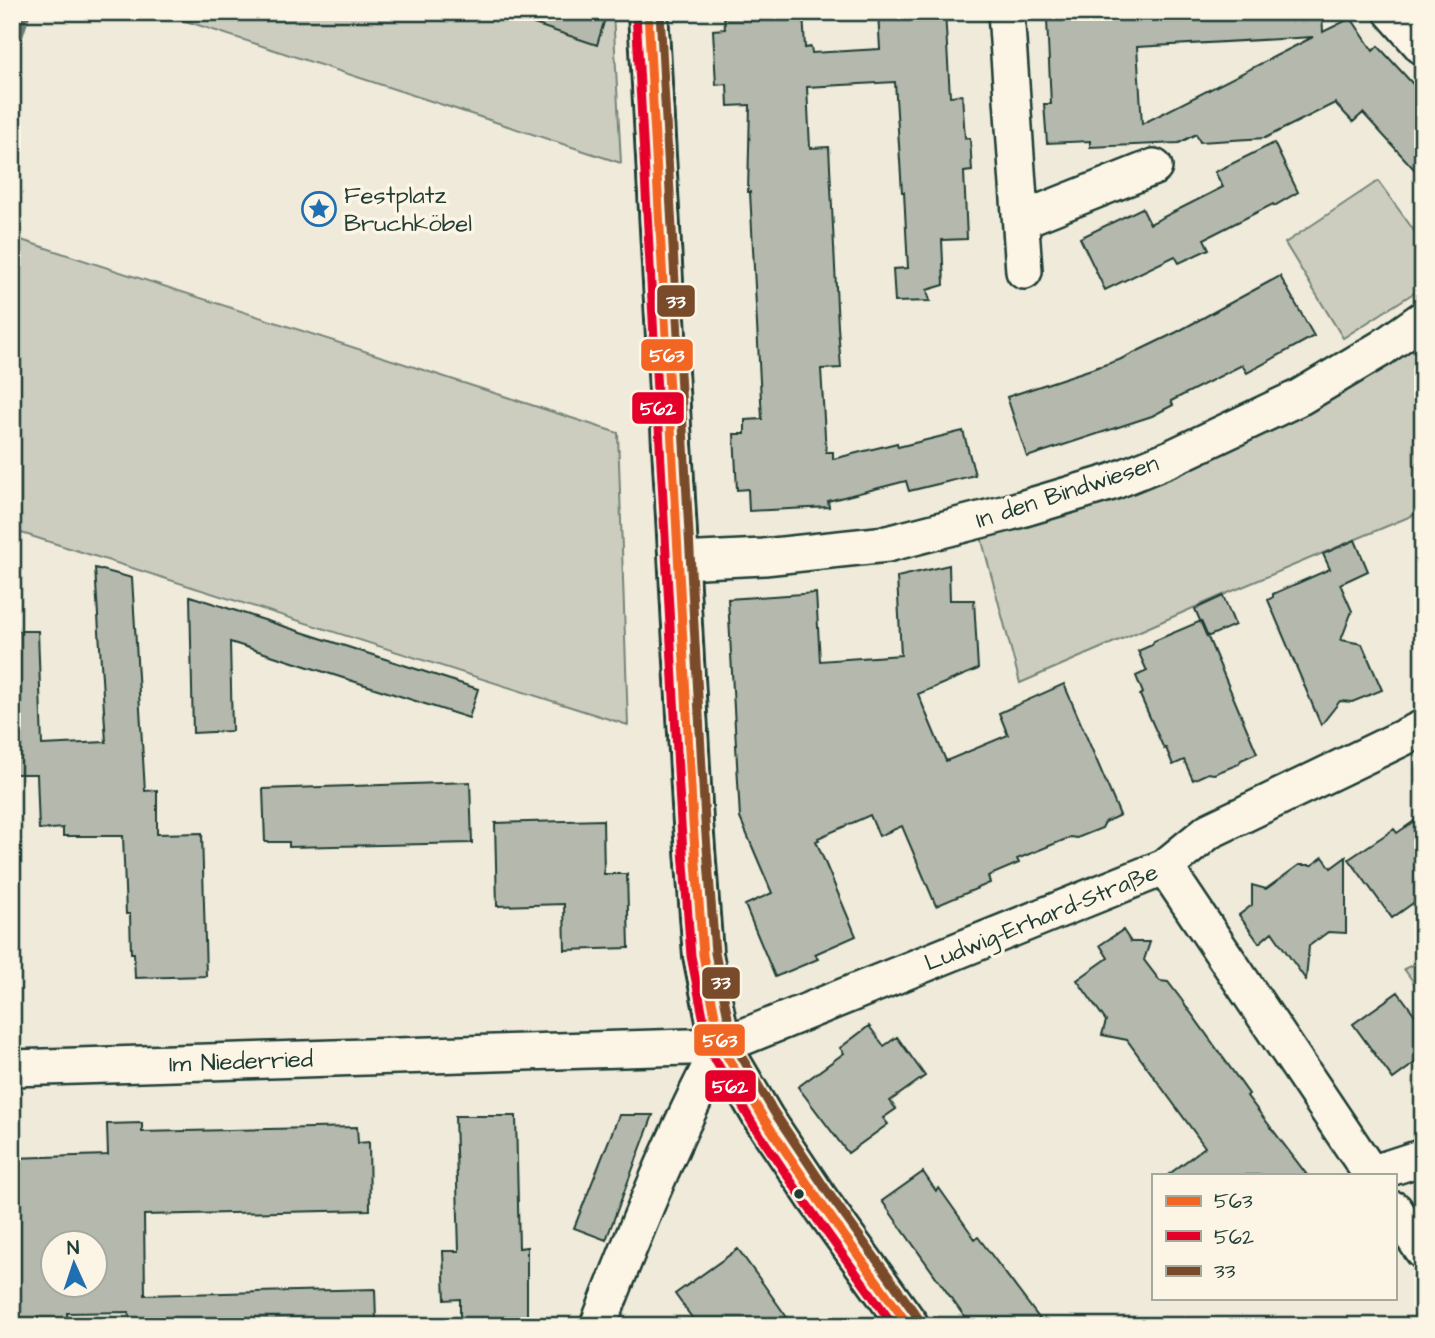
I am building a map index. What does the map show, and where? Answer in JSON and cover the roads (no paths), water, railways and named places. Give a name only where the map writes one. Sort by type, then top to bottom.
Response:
[{"type":"street","points":[[648,12],[693,823],[703,956],[721,1046],[764,1119],[817,1198],[909,1326]]},
{"type":"street","points":[[1006,12],[1024,271]]},
{"type":"street","points":[[1392,12],[1423,47]]},
{"type":"street","points":[[1021,220],[1154,167]]},
{"type":"street","name":"In den Bindwiesen","points":[[679,561],[764,557],[887,544],[1112,482],[1171,458],[1300,397],[1382,348],[1423,319]]},
{"type":"street","name":"Ludwig-Erhard-Straße","points":[[721,1046],[1165,867],[1209,831],[1423,728]]},
{"type":"street","points":[[1165,867],[1370,1174]]},
{"type":"street","points":[[598,1326],[626,1254],[691,1106],[721,1046]]},
{"type":"street","name":"Im Niederried","points":[[12,1068],[721,1046]]},
{"type":"street","points":[[1374,1174],[1423,1157]]},
{"type":"street","points":[[1396,1211],[1423,1251]]},
{"type":"waterway","points":[[12,55],[26,12]]},
{"type":"place","name":"Festplatz Bruchköbel","points":[[319,209]]}]
